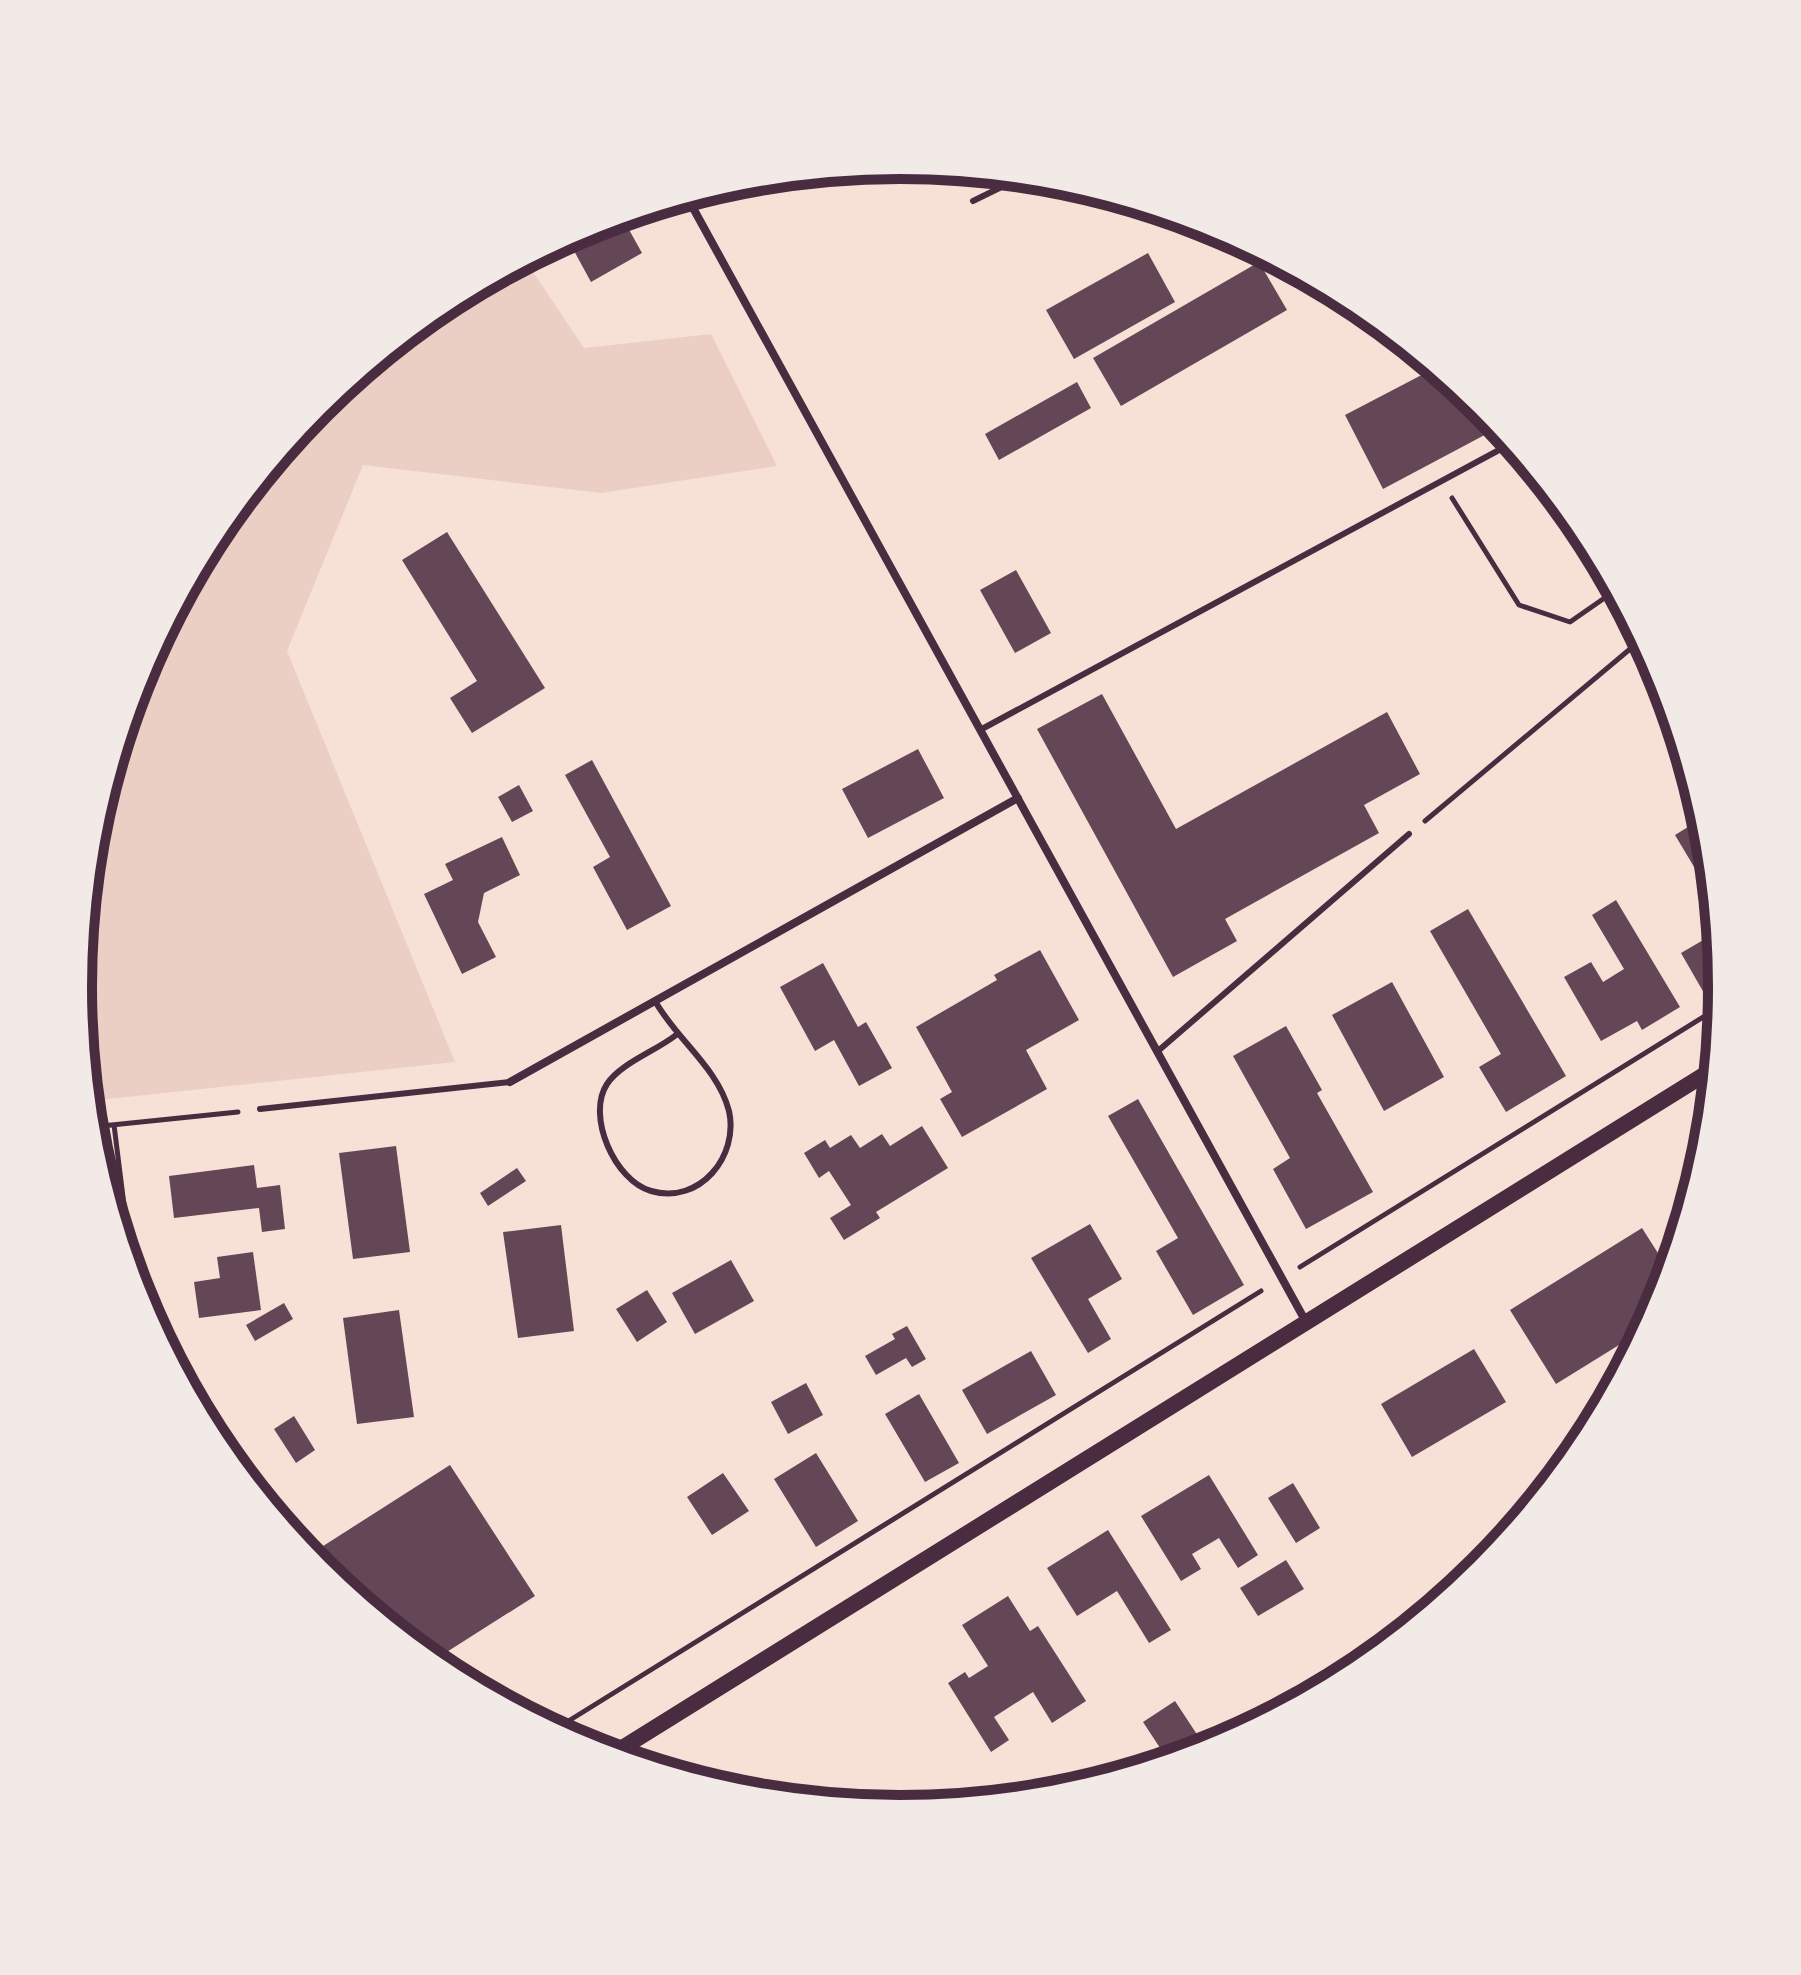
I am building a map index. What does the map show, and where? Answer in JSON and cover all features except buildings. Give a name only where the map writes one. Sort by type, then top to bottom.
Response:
[{"type":"main road","points":[[624,1747],[1704,1075]]},
{"type":"street","points":[[692,207],[1306,1322]]},
{"type":"street","points":[[510,1082],[1018,798]]},
{"type":"lane","points":[[973,201],[1004,186]]},
{"type":"lane","points":[[980,730],[1502,448]]},
{"type":"lane","points":[[1158,1051],[1409,834]]},
{"type":"lane","points":[[655,1001],[676,1035],[711,1072],[724,1096],[731,1138],[726,1157],[710,1177],[671,1192],[650,1191],[633,1180],[610,1149],[598,1117],[607,1083],[676,1035]]},
{"type":"lane","points":[[260,1109],[510,1082]]},
{"type":"path","points":[[1441,481],[1519,605],[1570,622],[1608,596]]},
{"type":"path","points":[[1409,834],[1633,646]]},
{"type":"path","points":[[566,1723],[1708,1014]]},
{"type":"path","points":[[105,1126],[260,1109]]},
{"type":"path","points":[[114,1125],[125,1214]]},
{"type":"shaded area","points":[[531,269],[584,348],[711,334],[777,466],[601,493],[363,465],[287,651],[455,1062],[100,1100],[92,988],[99,882],[120,778],[135,728],[175,630],[228,538],[293,454],[367,380],[451,315]]}]
